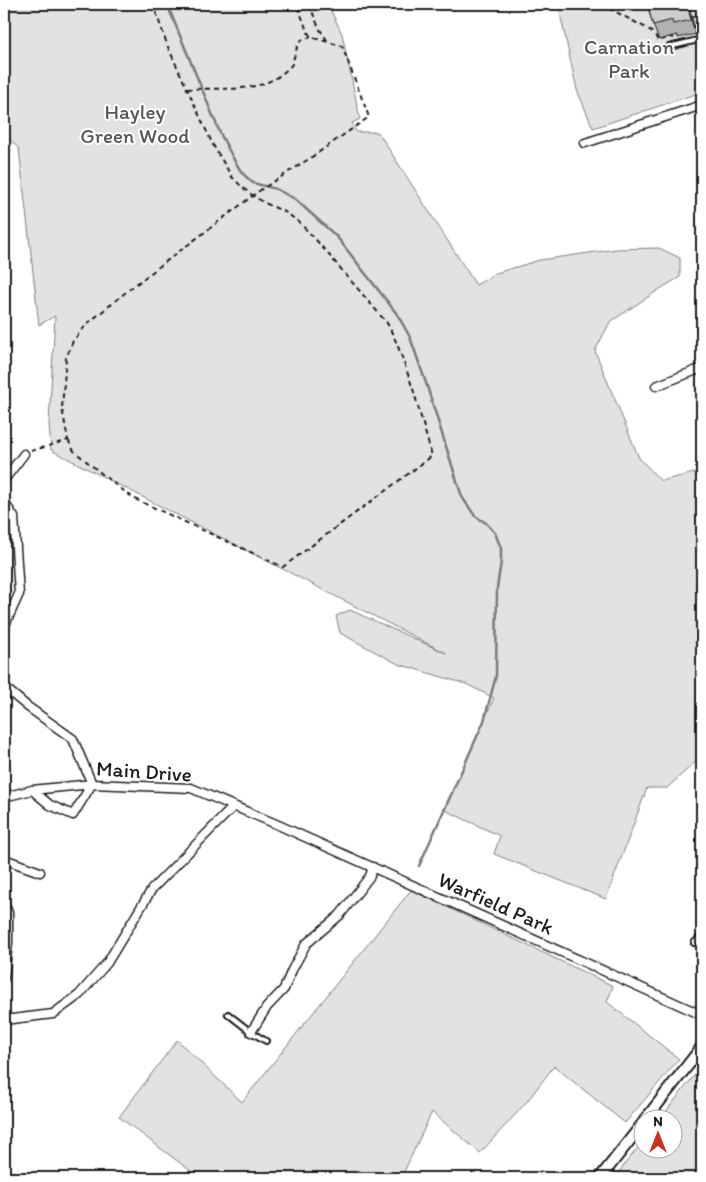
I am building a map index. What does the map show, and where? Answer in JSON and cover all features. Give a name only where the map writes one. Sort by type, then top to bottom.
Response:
[{"type":"street","points":[[585,143],[702,105]]},
{"type":"street","points":[[656,386],[702,368]]},
{"type":"street","points":[[4,480],[24,454]]},
{"type":"street","points":[[4,502],[14,517],[19,594],[4,627]]},
{"type":"street","points":[[4,687],[28,707],[73,739],[92,784],[73,816],[50,805],[32,790]]},
{"type":"street","name":"Main Drive","points":[[4,797],[32,790],[92,784],[190,788],[276,824]]},
{"type":"street","points":[[4,1020],[53,1014],[80,995],[107,963],[152,889],[234,806]]},
{"type":"street","name":"Warfield Park","points":[[276,824],[702,1015]]},
{"type":"street","points":[[4,859],[40,872]]},
{"type":"street","points":[[251,1032],[267,1007],[284,989],[306,944],[340,915],[370,876],[373,867]]},
{"type":"street","points":[[4,902],[8,913],[4,978]]},
{"type":"street","points":[[653,1110],[702,1047]]},
{"type":"street","points":[[600,1178],[634,1134]]},
{"type":"lane","points":[[670,47],[702,38]]},
{"type":"lane","points":[[694,943],[702,935]]},
{"type":"lane","points":[[228,1014],[266,1042]]},
{"type":"path","points":[[153,4],[168,47],[187,89],[213,145],[232,176],[242,188],[253,196],[285,212],[299,222],[318,241],[388,323],[409,377],[432,456],[283,567],[135,499],[113,484],[74,451],[68,440],[62,408],[66,358],[73,341],[87,324],[131,288],[253,196],[259,191],[369,117],[342,46],[311,37],[304,39],[300,43],[291,65],[283,74],[267,82],[246,88],[187,89]]},
{"type":"path","points":[[297,4],[306,31],[311,37]]},
{"type":"path","points":[[309,4],[319,28],[328,42]]},
{"type":"path","points":[[601,4],[648,29],[656,35],[659,42],[671,37],[678,40]]},
{"type":"path","points":[[694,4],[702,38]]},
{"type":"path","points":[[692,17],[702,14]]},
{"type":"path","points":[[24,454],[68,440]]},
{"type":"green space","name":"Hayley Green Wood","points":[[4,4],[328,4],[342,34],[360,119],[352,123],[356,132],[378,132],[476,285],[496,273],[540,260],[617,249],[659,248],[680,258],[680,277],[610,322],[595,351],[639,458],[661,481],[702,471],[702,756],[667,788],[647,788],[606,899],[494,854],[500,836],[445,810],[494,698],[466,684],[398,664],[340,633],[336,616],[350,610],[446,653],[51,450],[49,424],[55,316],[39,325],[19,149],[4,133]]},
{"type":"green space","name":"Carnation Park","points":[[558,4],[702,4],[702,92],[593,128],[577,90]]},
{"type":"green space","points":[[411,890],[613,986],[607,1002],[679,1059],[634,1110],[625,1123],[554,1066],[525,1104],[480,1153],[432,1112],[401,1178],[200,1178],[119,1117],[177,1040],[242,1102]]},
{"type":"green space","points":[[702,1066],[702,1178],[614,1178],[634,1152],[634,1160],[684,1160],[684,1110],[667,1110]]},
{"type":"building","points":[[647,4],[687,4],[691,20],[673,24],[672,20],[653,25]]},
{"type":"waterway","points":[[167,4],[220,133],[242,173],[253,183],[276,189],[295,199],[337,237],[397,314],[410,337],[462,497],[475,516],[486,523],[495,533],[501,548],[497,588],[496,676],[484,721],[419,866]]}]
